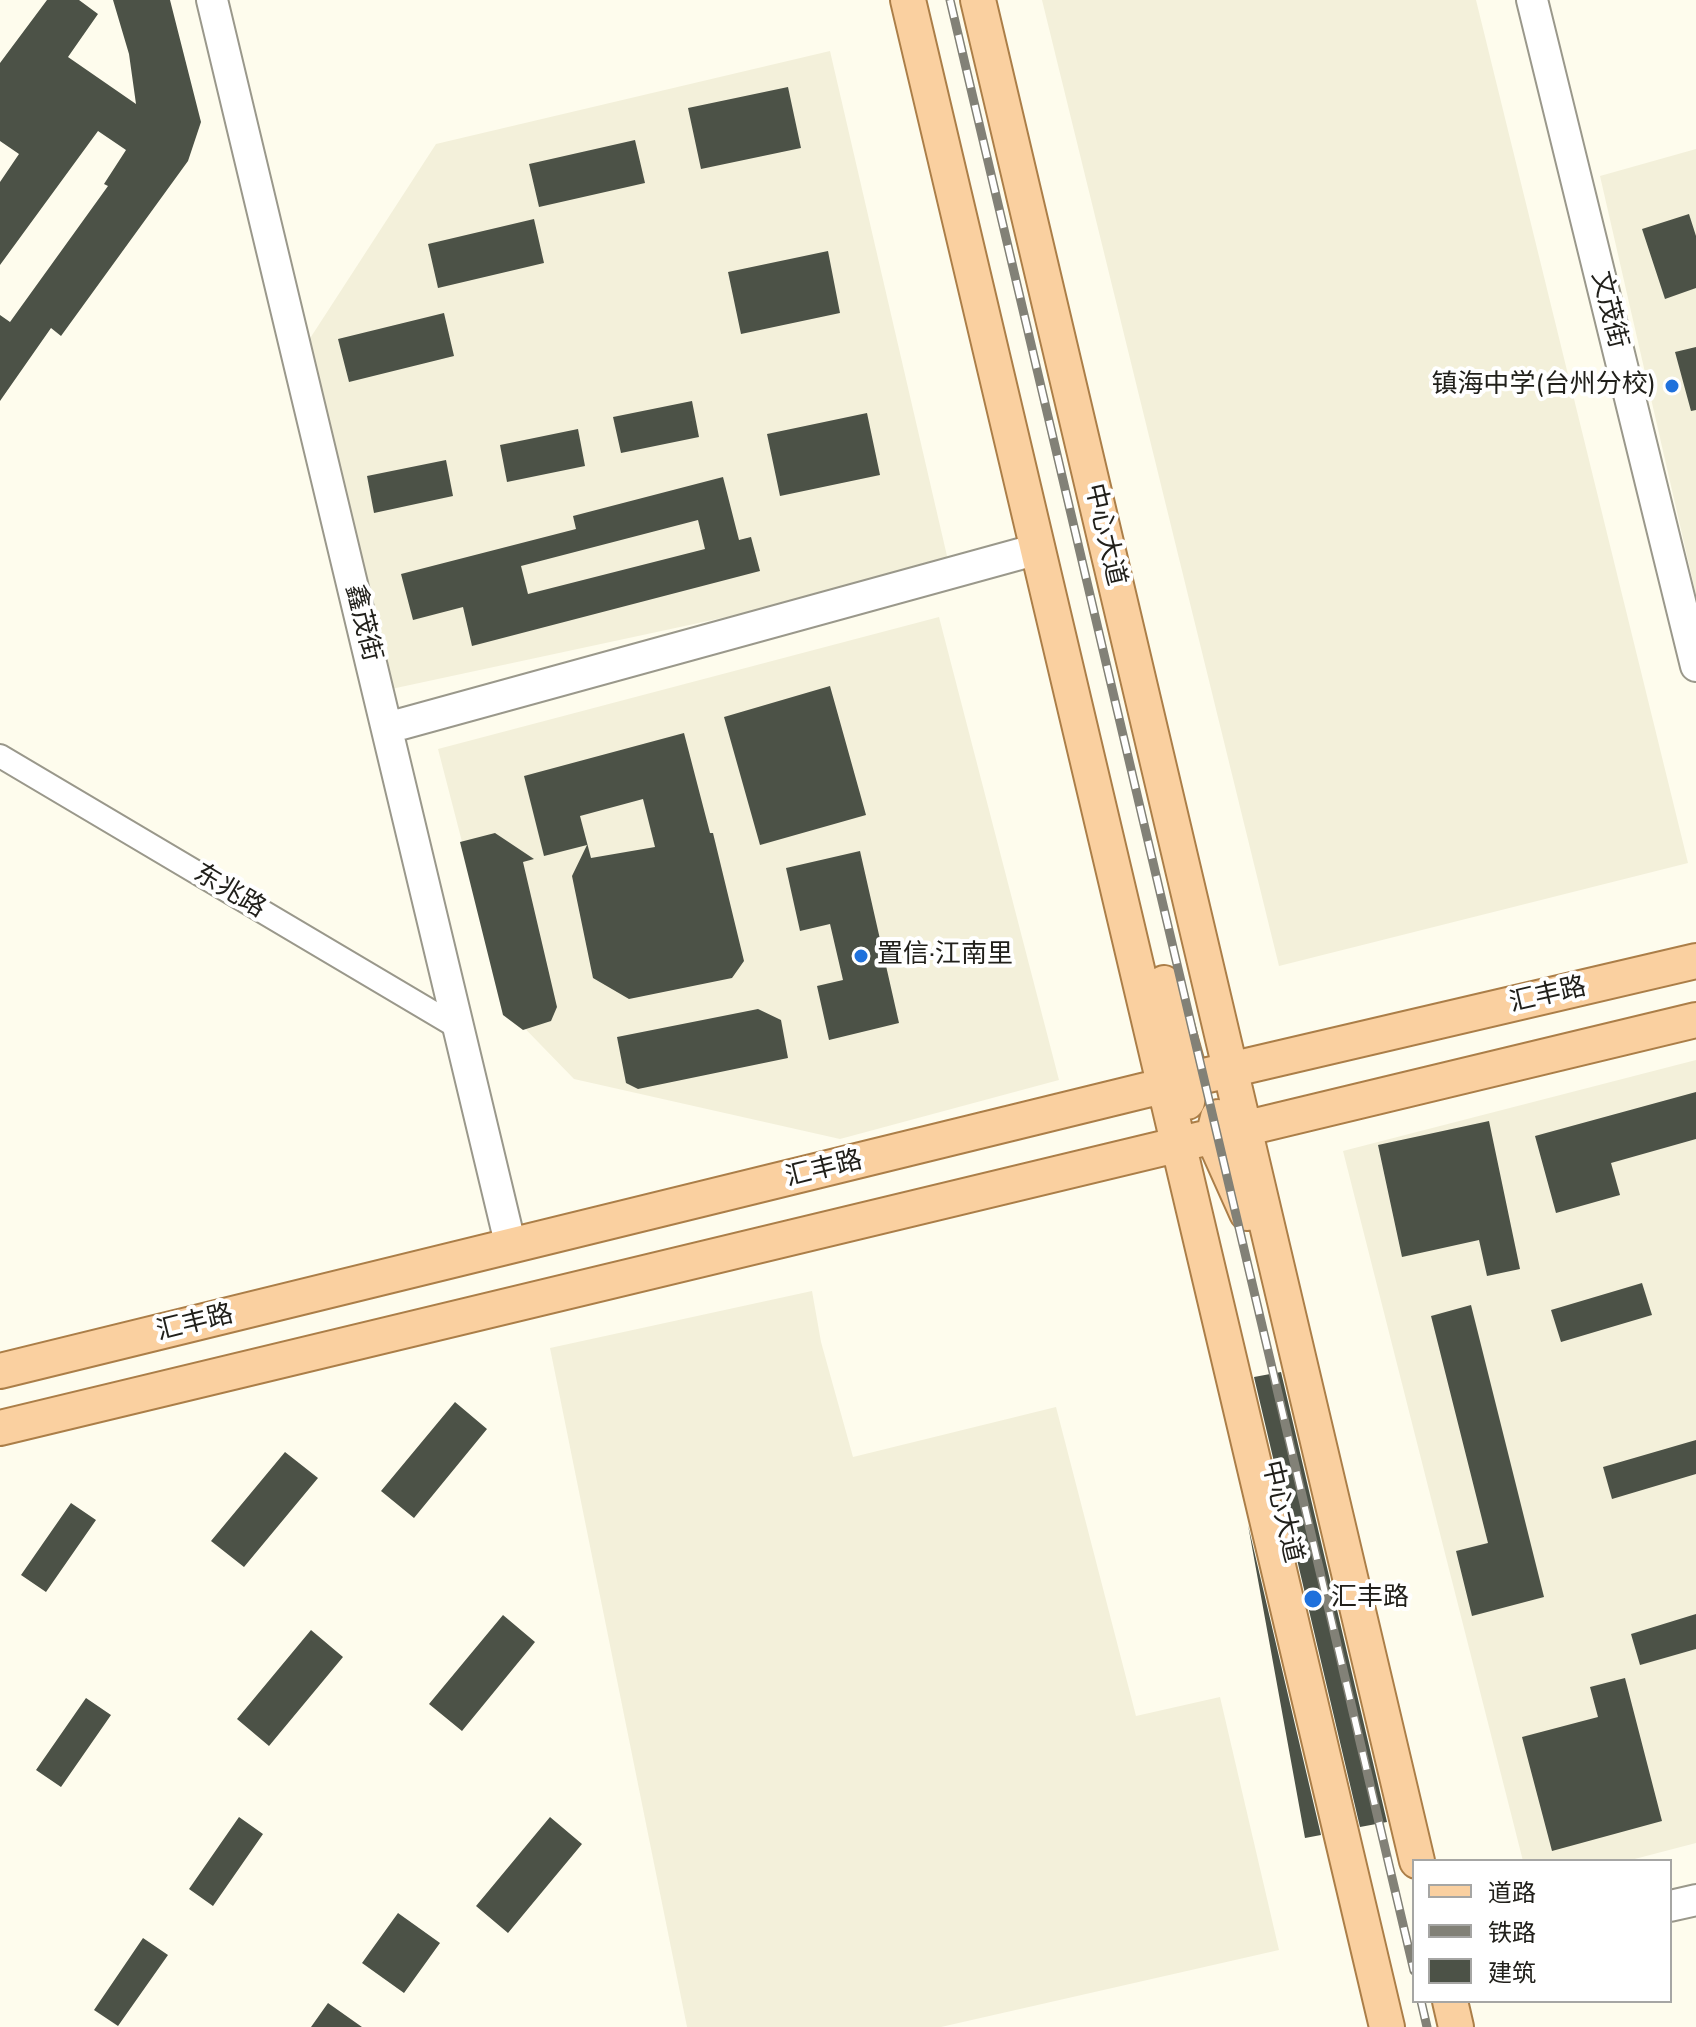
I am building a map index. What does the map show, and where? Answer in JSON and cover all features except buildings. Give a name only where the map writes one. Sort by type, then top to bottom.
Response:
[{"type":"main road","name":"中心大道","points":[[908,0],[1085,748],[1178,1083]]},
{"type":"main road","name":"中心大道","points":[[978,0],[1230,1070],[1228,1133],[1244,1203],[1393,1841],[1412,1879]]},
{"type":"main road","name":"中心大道","points":[[1085,748],[1134,865],[1168,1002],[1178,1083],[1179,1146],[1189,1187],[1210,1215],[1359,1837],[1366,1939],[1387,2027]]},
{"type":"main road","name":"汇丰路","points":[[0,1371],[1230,1070],[1696,961]]},
{"type":"main road","points":[[1168,1002],[1182,1020],[1193,1021],[1204,1015],[1210,987]]},
{"type":"main road","points":[[0,1428],[1696,1020]]},
{"type":"main road","name":"中心大道","points":[[1228,1133],[1416,1859]]},
{"type":"main road","points":[[1450,2003],[1456,2027]]},
{"type":"street","name":"鑫茂街","points":[[212,0],[511,1247]]},
{"type":"street","name":"文茂街","points":[[1532,0],[1696,666]]},
{"type":"street","points":[[387,728],[1038,549]]},
{"type":"street","name":"东兆路","points":[[0,756],[459,1028]]},
{"type":"street","points":[[1672,1906],[1696,1900]]},
{"type":"shaded area","points":[[1042,0],[1476,0],[1688,863],[1279,966]]},
{"type":"shaded area","points":[[830,51],[950,569],[382,691],[307,343],[436,144]]},
{"type":"shaded area","name":"镇海中学(台州分校)","points":[[1696,149],[1696,595],[1600,176]]},
{"type":"shaded area","name":"置信·江南里","points":[[939,617],[1059,1080],[840,1139],[574,1079],[505,1008],[438,749]]},
{"type":"shaded area","points":[[1696,1060],[1696,1843],[1635,1859],[1522,1859],[1343,1151]]},
{"type":"shaded area","points":[[812,1291],[821,1342],[853,1457],[1056,1407],[1136,1716],[1220,1697],[1279,1950],[941,2027],[687,2027],[550,1348]]},
{"type":"railway","points":[[950,0],[1412,1963]]},
{"type":"railway","points":[[1421,2003],[1427,2027]]},
{"type":"place","name":"镇海中学(台州分校)","points":[[1672,386]]},
{"type":"place","name":"置信·江南里","points":[[861,956]]},
{"type":"place","name":"汇丰路","points":[[1313,1599]]}]
